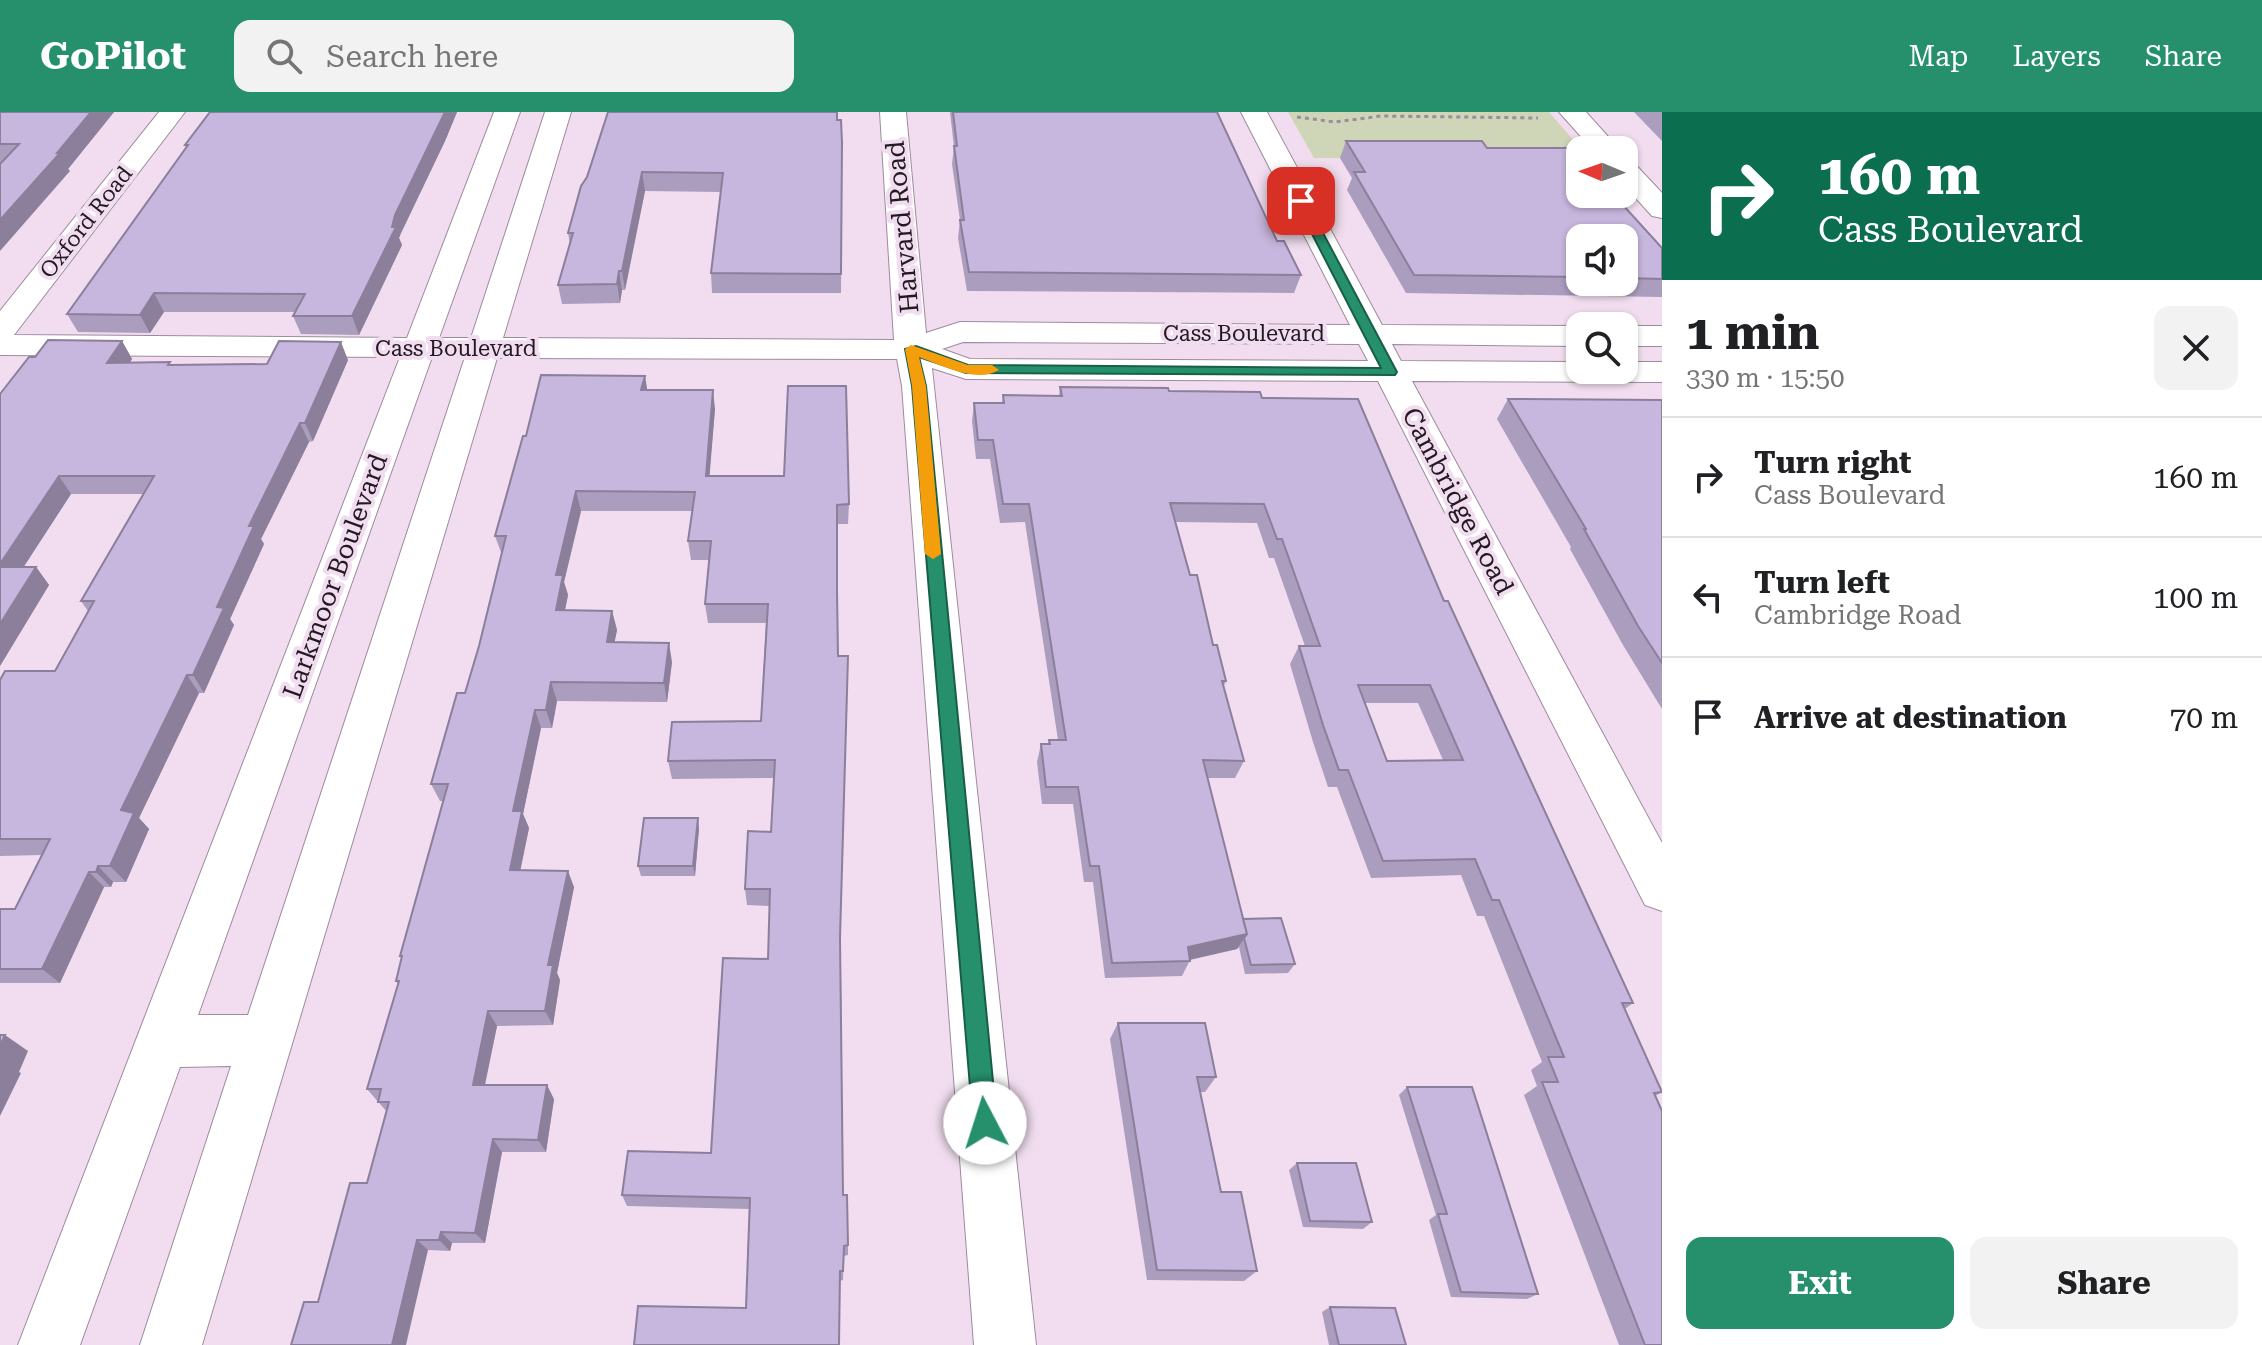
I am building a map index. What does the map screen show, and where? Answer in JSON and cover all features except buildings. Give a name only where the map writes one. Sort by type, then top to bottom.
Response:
[{"type":"street","name":"Oxford Road","points":[[0,332],[172,112]]},
{"type":"street","name":"Larkmoor Boulevard","points":[[49,1345],[507,112]]},
{"type":"street","points":[[171,1345],[558,112]]},
{"type":"street","name":"Harvard Road","points":[[893,112],[911,349],[919,386],[1005,1345]]},
{"type":"street","name":"Cambridge Road","points":[[1254,112],[1662,890]]},
{"type":"street","points":[[1572,112],[1594,136]]},
{"type":"street","points":[[1638,184],[1662,210]]},
{"type":"street","name":"Cass Boulevard","points":[[0,345],[911,349],[960,332],[1566,336]]},
{"type":"street","points":[[1638,336],[1662,336]]},
{"type":"street","name":"Cass Boulevard","points":[[911,349],[966,369],[1662,372]]},
{"type":"street","points":[[162,1041],[266,1040]]},
{"type":"path","points":[[1294,117],[1335,122],[1371,120],[1381,116],[1538,118]]},
{"type":"green space","points":[[1288,112],[1549,112],[1570,136],[1566,136],[1566,159],[1314,158]]},
{"type":"slow traffic","points":[[933,554],[919,386],[911,349],[966,369],[992,370]]},
{"type":"route","points":[[985,1123],[919,386],[911,349],[966,369],[1390,372],[1301,201]]}]
